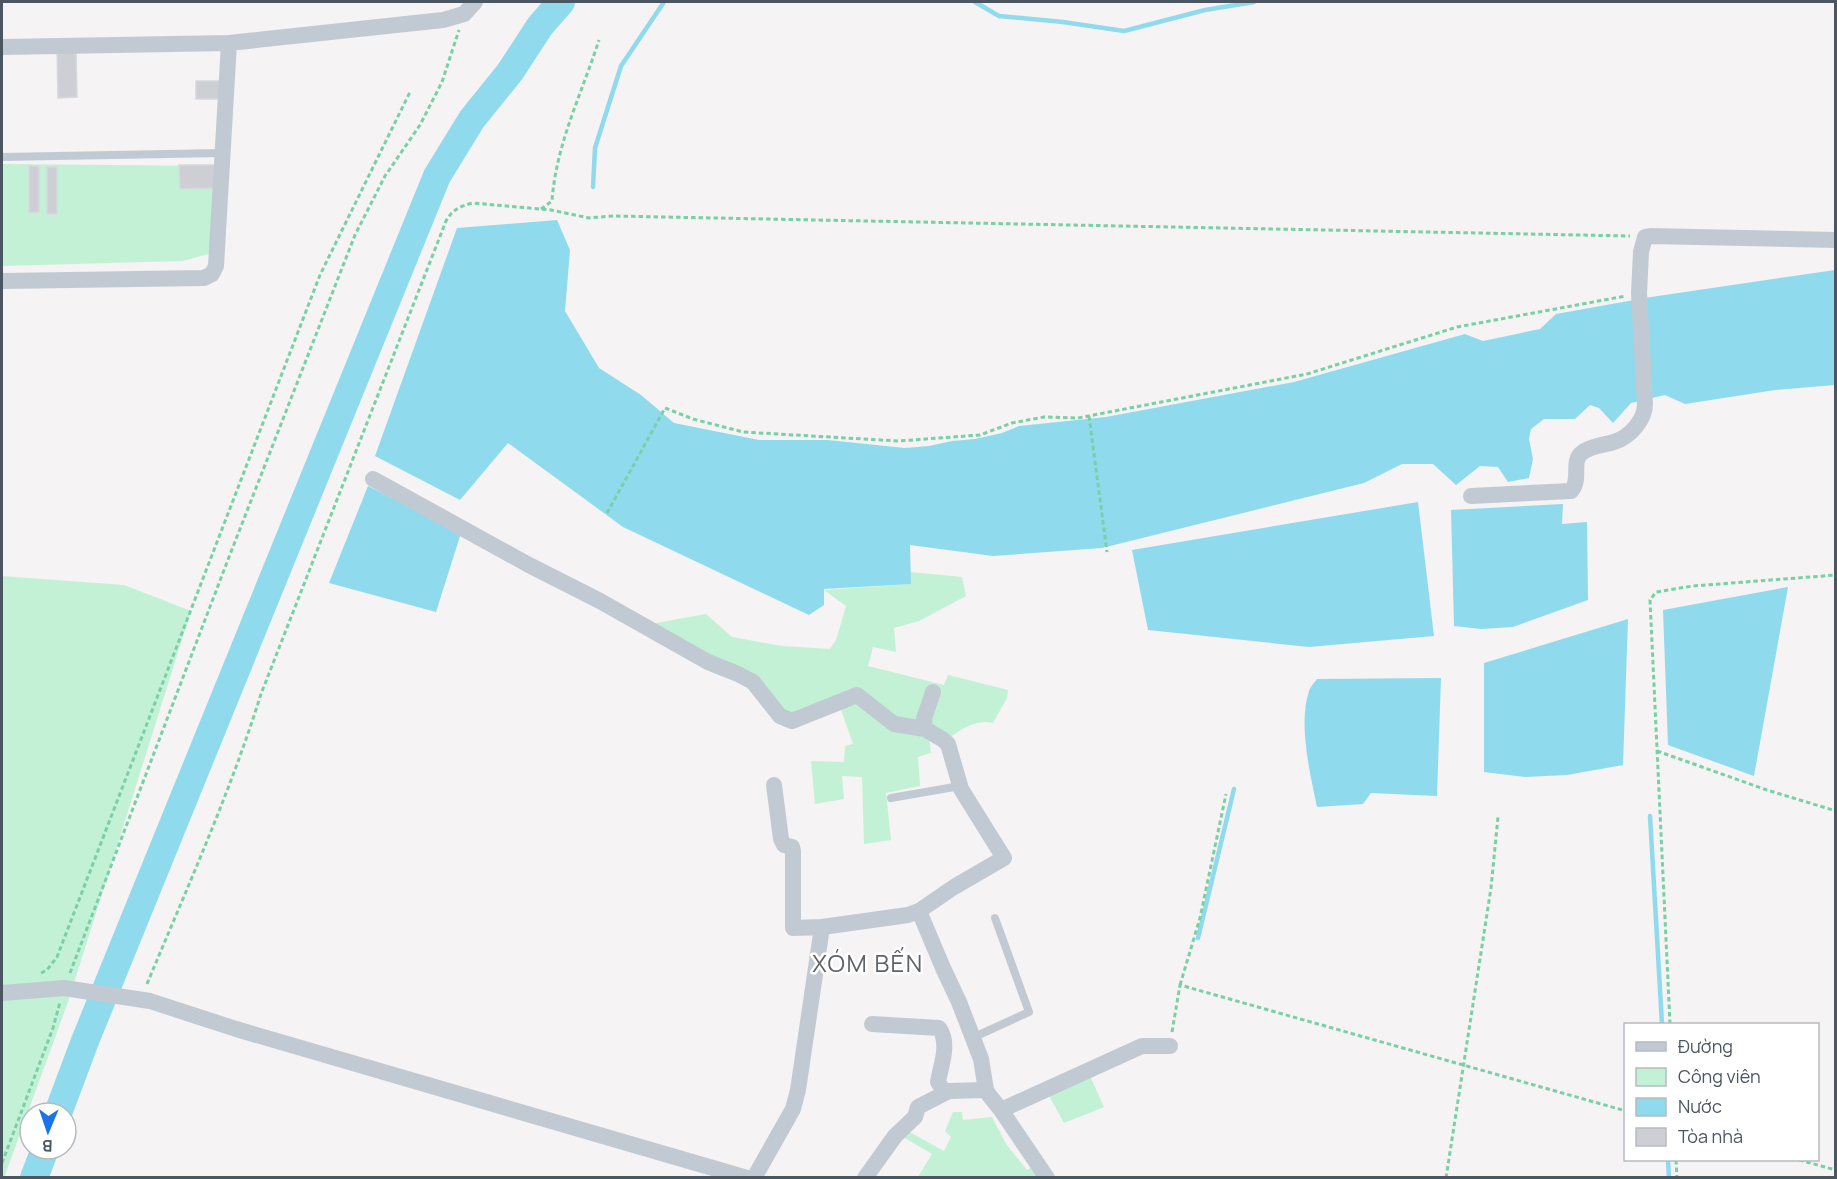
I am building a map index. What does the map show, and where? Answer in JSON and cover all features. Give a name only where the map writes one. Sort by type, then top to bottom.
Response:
[{"type":"street","points":[[2,47],[229,43],[443,20],[470,8]]},
{"type":"street","points":[[2,281],[204,278],[212,274],[216,266],[229,43]]},
{"type":"street","points":[[1471,496],[1567,492],[1574,489],[1577,480],[1577,460],[1580,454],[1620,440],[1639,422],[1644,413],[1645,400],[1639,293],[1642,244],[1645,237],[1836,240]]},
{"type":"street","points":[[373,478],[708,662],[753,682],[780,716],[792,721],[857,695],[894,724],[925,729],[942,739],[948,744],[960,786],[1004,858],[954,887],[919,911],[908,915],[822,927],[793,928],[794,851],[792,847],[784,845],[782,839],[774,785]]},
{"type":"street","points":[[925,729],[924,719],[933,692]]},
{"type":"street","points":[[919,911],[981,1059],[986,1090],[1047,1178]]},
{"type":"street","points":[[754,1178],[793,1109],[798,1090],[822,927]]},
{"type":"street","points":[[2,993],[64,988],[150,1001],[236,1029],[747,1178]]},
{"type":"street","points":[[872,1024],[939,1028],[943,1034],[944,1050],[938,1082],[945,1093]]},
{"type":"street","points":[[1001,1110],[1142,1046],[1170,1046]]},
{"type":"street","points":[[865,1178],[895,1136],[915,1116],[918,1107],[945,1093],[957,1090],[986,1090]]},
{"type":"lane","points":[[2,157],[222,153]]},
{"type":"lane","points":[[891,798],[960,786]]},
{"type":"lane","points":[[972,1038],[1029,1011],[995,918]]},
{"type":"path","points":[[2,1163],[53,1028],[64,988],[355,235],[385,176],[420,125],[442,82],[470,8]]},
{"type":"path","points":[[539,210],[552,201],[561,147],[599,40]]},
{"type":"path","points":[[37,975],[47,970],[57,957],[320,275],[410,92]]},
{"type":"path","points":[[830,219],[1650,236]]},
{"type":"path","points":[[607,513],[664,408],[693,419],[743,432],[898,441],[980,435],[1012,423],[1044,417],[1078,418],[1307,374],[1457,327],[1639,293]]},
{"type":"path","points":[[1089,416],[1107,552]]},
{"type":"path","points":[[1670,1023],[1650,603],[1652,596],[1656,592],[1693,586],[1836,575]]},
{"type":"path","points":[[1657,751],[1767,790],[1836,811]]},
{"type":"path","points":[[1170,1046],[1180,985],[1200,918],[1226,794]]},
{"type":"path","points":[[1446,1178],[1491,888],[1498,818]]},
{"type":"path","points":[[1180,985],[1624,1109]]},
{"type":"path","points":[[1676,1161],[1677,1178]]},
{"type":"path","points":[[1803,1161],[1836,1170]]},
{"type":"green space","points":[[2,164],[218,166],[212,253],[183,261],[2,266]]},
{"type":"green space","points":[[910,572],[962,577],[966,596],[919,621],[894,628],[896,652],[873,647],[868,666],[944,685],[948,675],[1008,690],[1007,698],[993,723],[975,724],[964,728],[948,739],[929,736],[931,753],[918,757],[920,786],[886,793],[891,840],[864,844],[862,777],[842,776],[844,799],[815,804],[811,761],[844,762],[845,746],[853,744],[837,698],[792,717],[765,691],[651,624],[706,614],[732,637],[782,646],[830,649],[836,640],[846,606],[824,590],[910,584]]},
{"type":"green space","points":[[2,576],[124,585],[191,611],[68,1002],[32,1101],[18,1101],[18,1140],[4,1178],[2,1177]]},
{"type":"green space","points":[[1089,1074],[1104,1107],[1064,1123],[1047,1092]]},
{"type":"green space","points":[[953,1112],[962,1112],[963,1120],[992,1117],[1006,1144],[1027,1170],[1032,1167],[1038,1177],[918,1177],[932,1154],[900,1135],[906,1130],[944,1151],[951,1137],[945,1131]]},
{"type":"water","points":[[557,220],[570,250],[565,311],[599,368],[641,395],[674,423],[759,440],[828,440],[905,448],[975,439],[1002,433],[1019,426],[1106,417],[1294,382],[1465,334],[1483,341],[1540,329],[1556,314],[1651,297],[1835,270],[1835,385],[1775,390],[1685,404],[1665,395],[1631,403],[1613,423],[1599,408],[1590,405],[1575,419],[1544,419],[1531,429],[1529,439],[1533,459],[1529,478],[1508,482],[1498,467],[1480,466],[1456,485],[1433,464],[1402,464],[1364,483],[1102,548],[993,556],[910,545],[911,584],[824,589],[824,605],[809,615],[623,527],[508,443],[460,500],[375,456],[457,228]]},
{"type":"water","points":[[368,486],[461,533],[436,612],[329,583]]},
{"type":"water","points":[[1418,502],[1434,636],[1309,647],[1148,630],[1132,550]]},
{"type":"water","points":[[1563,504],[1562,524],[1587,522],[1588,600],[1513,627],[1481,629],[1454,626],[1451,510]]},
{"type":"water","points":[[1788,587],[1754,776],[1668,745],[1663,610]]},
{"type":"water","points":[[1628,619],[1623,765],[1567,775],[1525,777],[1484,772],[1484,663]]},
{"type":"water","points":[[1441,678],[1437,796],[1371,793],[1363,804],[1317,807],[1306,749],[1305,718],[1309,691],[1317,679]]},
{"type":"building","points":[[57,49],[76,49],[77,97],[58,98]]},
{"type":"building","points":[[196,81],[223,81],[223,99],[196,99]]},
{"type":"building","points":[[179,165],[216,165],[217,188],[180,189]]},
{"type":"building","points":[[29,166],[39,166],[39,212],[29,213]]},
{"type":"building","points":[[47,167],[57,167],[57,214],[47,214]]},
{"type":"waterway","points":[[62,1101],[437,176],[472,119],[510,72],[540,26],[561,2]]},
{"type":"waterway","points":[[593,187],[595,148],[621,66],[664,2]]},
{"type":"waterway","points":[[975,2],[999,16],[1124,31],[1205,10],[1254,2]]},
{"type":"waterway","points":[[1198,938],[1234,789]]},
{"type":"waterway","points":[[1650,816],[1662,1023]]},
{"type":"waterway","points":[[34,1178],[40,1161]]},
{"type":"waterway","points":[[1668,1161],[1669,1178]]},
{"type":"district","name":"XÓM BẾN","points":[[868,964]]}]
